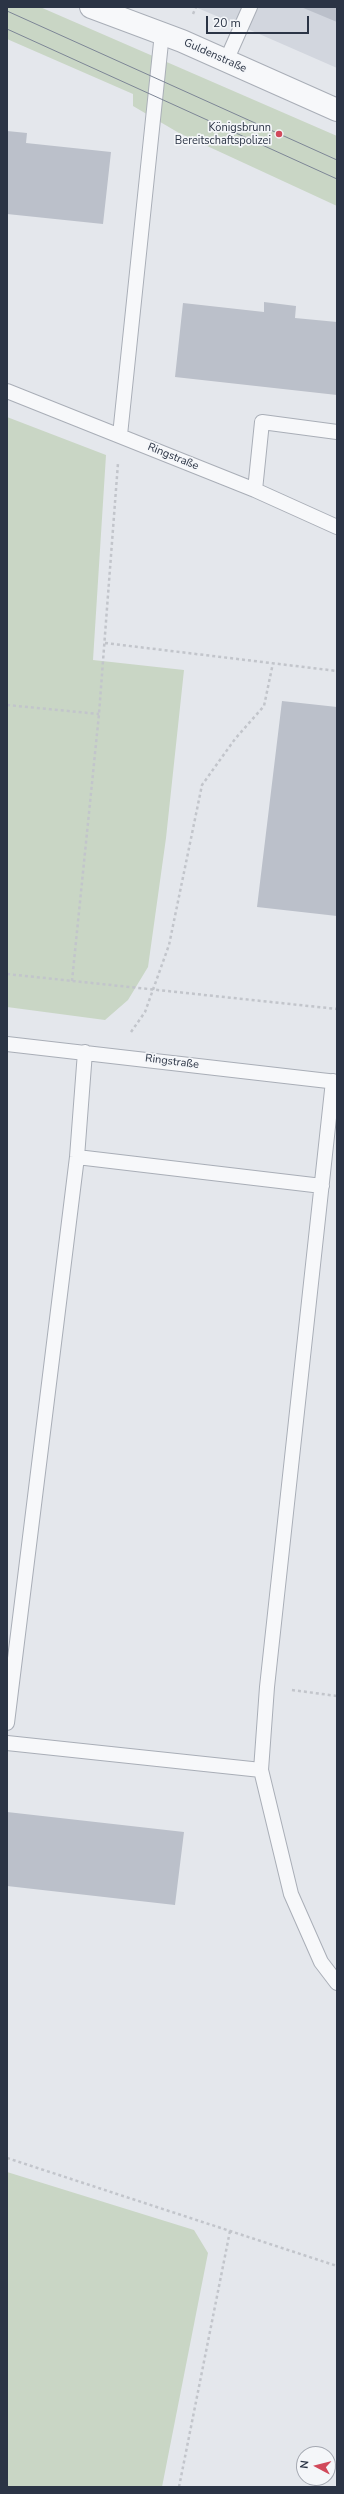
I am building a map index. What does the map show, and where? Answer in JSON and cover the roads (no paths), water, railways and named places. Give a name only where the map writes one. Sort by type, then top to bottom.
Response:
[{"type":"street","name":"Guldenstraße","points":[[91,7],[162,33],[337,110]]},
{"type":"lane","points":[[226,61],[250,7]]},
{"type":"lane","points":[[120,435],[162,33]]},
{"type":"lane","name":"Ringstraße","points":[[7,391],[255,490],[337,527]]},
{"type":"lane","points":[[255,490],[262,422],[337,432]]},
{"type":"lane","name":"Ringstraße","points":[[7,1044],[335,1081]]},
{"type":"lane","points":[[7,1724],[77,1157],[85,1052]]},
{"type":"lane","points":[[335,1081],[322,1186],[267,1688],[261,1770],[290,1894],[321,1962],[337,1982]]},
{"type":"lane","points":[[77,1157],[322,1186]]},
{"type":"lane","points":[[7,1743],[261,1770]]},
{"type":"tram line","points":[[7,11],[337,160]]},
{"type":"tram line","points":[[7,29],[337,179]]},
{"type":"place","name":"Königsbrunn Bereitschaftspolizei","points":[[279,134]]}]
